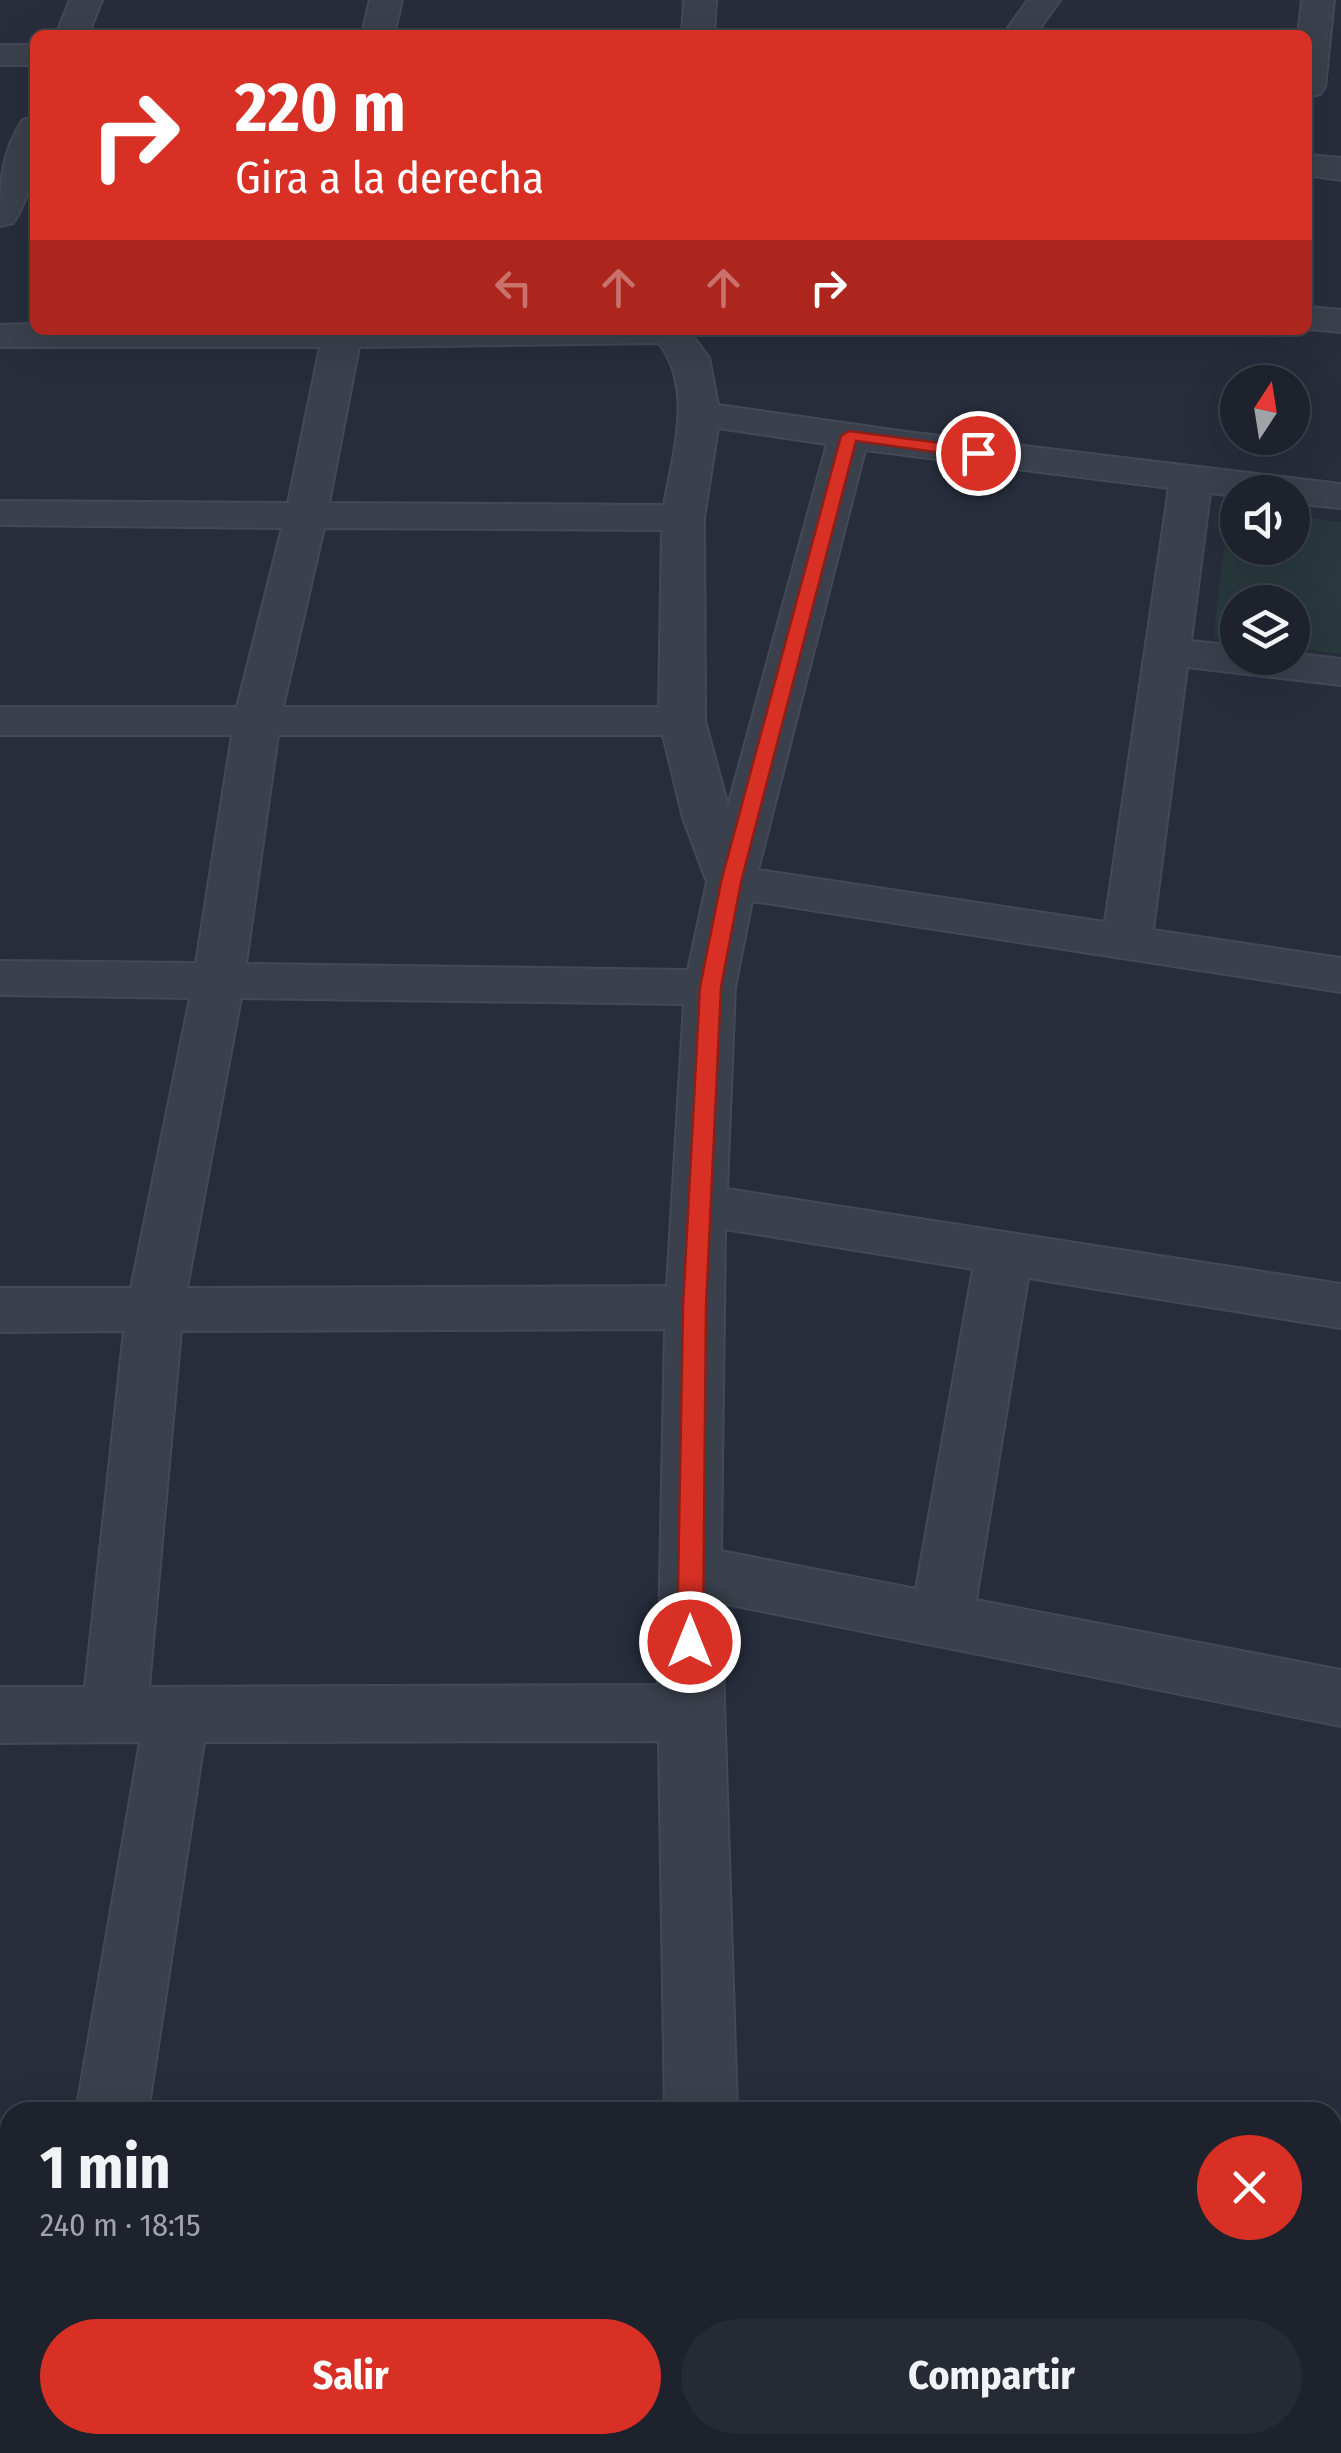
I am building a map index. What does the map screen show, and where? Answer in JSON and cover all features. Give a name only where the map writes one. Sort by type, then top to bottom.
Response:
[{"type":"street","points":[[74,30],[86,0]]},
{"type":"street","points":[[379,30],[386,0]]},
{"type":"street","points":[[698,30],[700,0]]},
{"type":"street","points":[[1023,30],[1044,0]]},
{"type":"street","points":[[1312,43],[1318,0]]},
{"type":"street","points":[[0,54],[30,55]]},
{"type":"street","points":[[1312,140],[1341,144]]},
{"type":"street","points":[[0,215],[30,141]]},
{"type":"street","points":[[1312,165],[1341,168]]},
{"type":"street","points":[[1312,318],[1341,321]]},
{"type":"street","points":[[0,336],[86,335]]},
{"type":"street","points":[[113,2102],[145,1716],[155,1309],[219,980],[256,720],[306,514],[341,335]]},
{"type":"street","points":[[672,335],[690,358],[700,414],[683,518],[682,721],[707,818],[731,882]]},
{"type":"street","points":[[700,414],[1341,496]]},
{"type":"street","points":[[701,2102],[690,1571],[694,1307],[710,987],[731,882],[849,436]]},
{"type":"street","points":[[1126,942],[1191,478]]},
{"type":"street","points":[[0,513],[683,518]]},
{"type":"street","points":[[1167,651],[1341,672]]},
{"type":"street","points":[[0,721],[682,721]]},
{"type":"street","points":[[731,882],[1341,974]]},
{"type":"street","points":[[0,978],[710,987]]},
{"type":"street","points":[[699,1205],[1341,1306]]},
{"type":"street","points":[[942,1618],[1004,1253]]},
{"type":"street","points":[[0,1310],[694,1307]]},
{"type":"street","points":[[690,1571],[1341,1698]]},
{"type":"street","points":[[0,1715],[690,1713]]},
{"type":"shaded area","points":[[1310,518],[1341,522],[1341,654],[1310,650],[1310,585],[1220,585],[1220,639],[1213,638],[1222,565],[1310,565]]},
{"type":"route","points":[[690,1642],[694,1307],[708,1023],[710,987],[731,882],[849,436],[978,453]]}]
